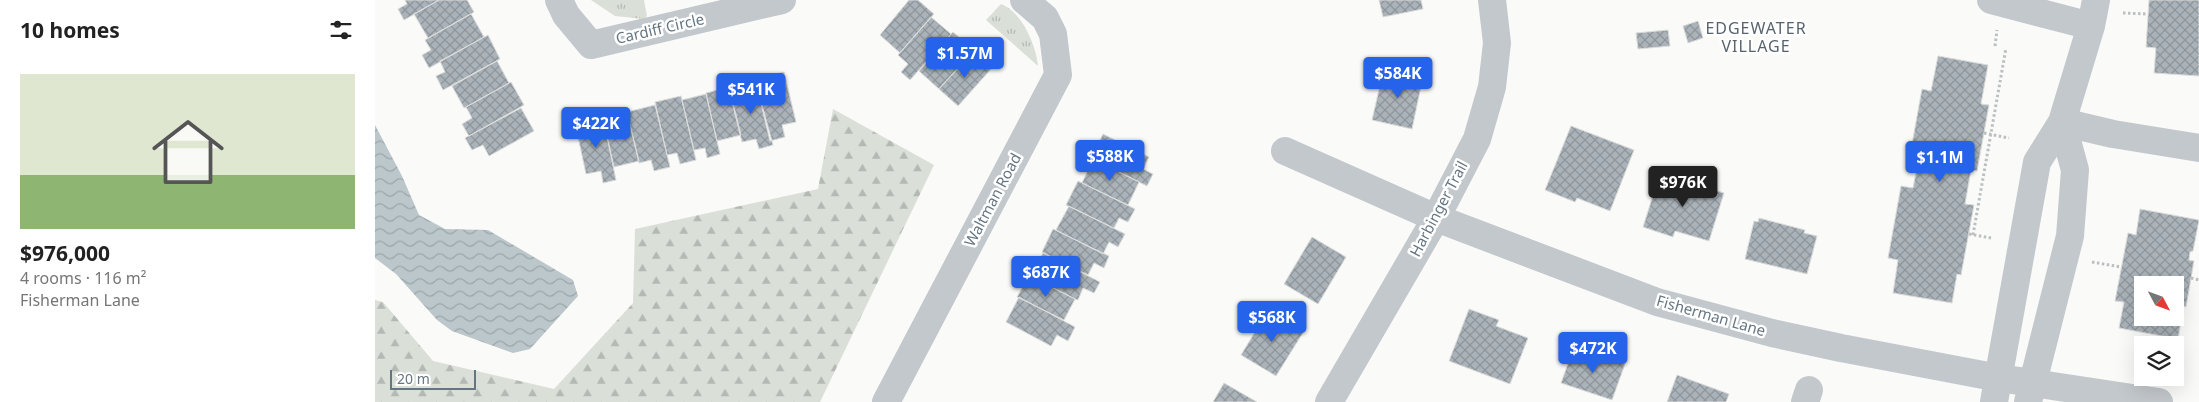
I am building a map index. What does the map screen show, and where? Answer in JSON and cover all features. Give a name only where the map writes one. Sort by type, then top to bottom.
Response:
[{"type":"street","name":"Cardiff Circle","points":[[559,0],[567,15],[591,45],[782,0]]},
{"type":"street","name":"Waltman Road","points":[[886,402],[1058,75],[1053,34],[1045,18],[1024,0]]},
{"type":"street","name":"Harbinger Trail","points":[[1329,402],[1436,218],[1477,139],[1492,87],[1497,43],[1492,0]]},
{"type":"street","points":[[1991,0],[2094,13],[2062,122],[2037,162],[1996,390]]},
{"type":"street","points":[[2062,122],[2113,134],[2199,148]]},
{"type":"street","points":[[2030,392],[2069,236],[2075,170],[2062,122]]},
{"type":"street","name":"Fisherman Lane","points":[[1285,151],[1436,218],[1657,302],[1996,390],[2159,402]]},
{"type":"path","points":[[2123,13],[2148,14]]},
{"type":"path","points":[[1991,238],[1971,234],[2006,48]]},
{"type":"path","points":[[1984,133],[2009,138]]},
{"type":"path","points":[[2083,260],[2121,267]]},
{"type":"path","points":[[2191,278],[2199,280]]},
{"type":"green space","points":[[591,0],[644,0],[647,16],[644,19],[615,16]]},
{"type":"green space","points":[[1001,4],[1015,14],[1027,30],[1038,66],[986,20]]},
{"type":"green space","points":[[833,109],[934,165],[820,402],[375,402],[375,300],[383,302],[433,361],[554,389],[633,303],[635,229],[818,189]]},
{"type":"water","points":[[375,125],[402,176],[419,215],[445,229],[488,230],[573,280],[578,296],[530,349],[513,353],[452,331],[437,320],[396,274],[375,258]]},
{"type":"building","points":[[405,0],[439,0],[404,20],[398,9],[407,4]]},
{"type":"building","points":[[439,0],[467,0],[474,12],[428,38],[414,14]]},
{"type":"building","points":[[909,0],[918,0],[934,14],[900,53],[880,35]]},
{"type":"building","points":[[1379,0],[1421,0],[1423,9],[1383,17]]},
{"type":"building","points":[[2149,0],[2199,0],[2199,76],[2154,73],[2156,48],[2146,47]]},
{"type":"building","points":[[471,14],[484,37],[429,68],[422,55],[431,50],[425,40]]},
{"type":"building","points":[[931,17],[951,34],[910,80],[901,72],[908,64],[898,55]]},
{"type":"building","points":[[1698,21],[1703,38],[1688,43],[1683,26]]},
{"type":"building","points":[[1668,30],[1670,46],[1638,49],[1636,33]]},
{"type":"building","points":[[953,32],[974,50],[939,89],[919,71]]},
{"type":"building","points":[[488,35],[500,59],[443,90],[436,76],[445,72],[440,61]]},
{"type":"building","points":[[973,52],[991,69],[958,106],[939,89]]},
{"type":"building","points":[[1938,56],[1988,65],[1981,104],[1989,105],[1977,171],[1971,170],[1965,204],[1974,205],[1961,275],[1957,274],[1952,303],[1893,293],[1898,260],[1888,258],[1901,186],[1913,188],[1919,157],[1910,155],[1922,89],[1931,91]]},
{"type":"building","points":[[497,61],[509,83],[464,108],[452,86]]},
{"type":"building","points":[[1384,68],[1423,77],[1412,129],[1372,120]]},
{"type":"building","points":[[784,72],[796,122],[782,125],[785,137],[770,141],[755,79]]},
{"type":"building","points":[[511,82],[524,105],[469,136],[462,124],[472,118],[466,107]]},
{"type":"building","points":[[756,83],[773,145],[759,149],[756,139],[742,142],[729,90]]},
{"type":"building","points":[[729,87],[741,135],[717,141],[706,93]]},
{"type":"building","points":[[706,94],[720,154],[707,158],[705,148],[694,150],[682,100]]},
{"type":"building","points":[[681,96],[696,160],[680,164],[677,153],[667,155],[655,102]]},
{"type":"building","points":[[655,105],[670,167],[654,171],[651,160],[639,163],[627,112]]},
{"type":"building","points":[[521,108],[534,131],[489,156],[483,145],[472,150],[465,138]]},
{"type":"building","points":[[627,112],[639,161],[614,167],[603,118]]},
{"type":"building","points":[[603,118],[616,180],[603,183],[601,171],[586,174],[575,123]]},
{"type":"building","points":[[1571,126],[1634,150],[1610,211],[1577,198],[1575,202],[1545,190]]},
{"type":"building","points":[[1103,134],[1149,157],[1143,169],[1153,174],[1147,186],[1091,158]]},
{"type":"building","points":[[1093,159],[1139,182],[1128,205],[1082,183]]},
{"type":"building","points":[[1660,173],[1724,193],[1709,241],[1675,231],[1673,237],[1643,227]]},
{"type":"building","points":[[1078,181],[1135,209],[1128,222],[1119,218],[1114,228],[1066,205]]},
{"type":"building","points":[[1069,206],[1125,234],[1118,247],[1109,242],[1103,254],[1056,230]]},
{"type":"building","points":[[2140,209],[2199,220],[2193,251],[2190,252],[2189,260],[2194,261],[2186,307],[2184,306],[2184,276],[2134,276],[2134,326],[2180,326],[2179,336],[2162,336],[2119,328],[2124,302],[2115,301],[2128,233],[2136,235]]},
{"type":"building","points":[[1759,218],[1805,230],[1804,233],[1817,236],[1807,274],[1745,259],[1754,221],[1758,222]]},
{"type":"building","points":[[1053,229],[1109,256],[1104,268],[1094,263],[1088,275],[1042,252]]},
{"type":"building","points":[[1312,237],[1346,257],[1318,304],[1284,284]]},
{"type":"building","points":[[1043,253],[1100,282],[1094,293],[1083,288],[1078,300],[1031,277]]},
{"type":"building","points":[[1029,275],[1075,299],[1064,320],[1017,297]]},
{"type":"building","points":[[1019,297],[1075,327],[1068,341],[1057,335],[1051,346],[1006,322]]},
{"type":"building","points":[[1269,309],[1304,331],[1276,376],[1241,355]]},
{"type":"building","points":[[1469,309],[1499,320],[1496,326],[1528,338],[1510,384],[1449,361]]},
{"type":"building","points":[[1574,347],[1625,364],[1612,400],[1561,383]]},
{"type":"building","points":[[1677,375],[1729,394],[1726,402],[1667,402]]},
{"type":"building","points":[[1224,383],[1257,402],[1213,402]]},
{"type":"district","name":"EDGEWATER VILLAGE","points":[[1756,37]]}]
